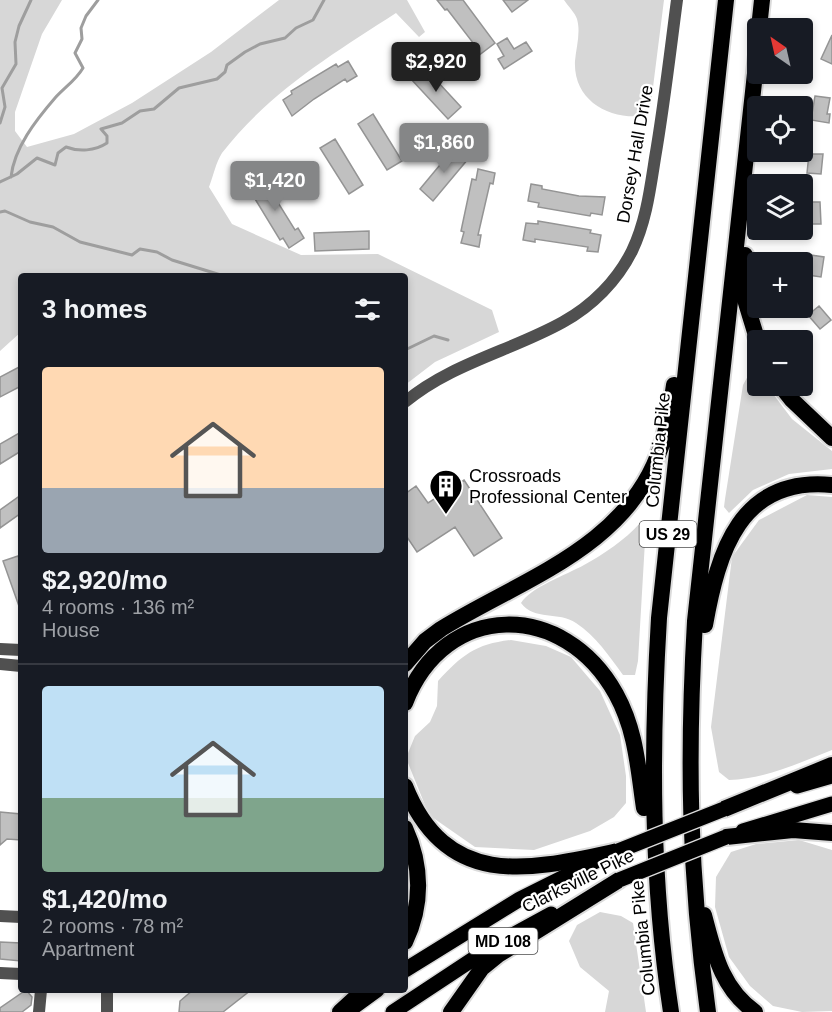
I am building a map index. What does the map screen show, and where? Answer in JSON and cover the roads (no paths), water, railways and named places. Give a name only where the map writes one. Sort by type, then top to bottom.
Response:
[{"type":"highway","name":"Columbia Pike","points":[[671,1012],[664,969],[656,882],[653,751],[659,618],[726,0]]},
{"type":"highway","points":[[760,18],[762,0]]},
{"type":"highway","name":"US 29","points":[[708,1012],[692,871],[690,709],[696,611],[747,145]]},
{"type":"highway","points":[[747,162],[744,290],[755,330]]},
{"type":"highway","points":[[408,660],[415,651],[441,629],[580,550],[612,524],[640,490],[660,449],[668,422],[703,218]]},
{"type":"highway","points":[[789,396],[832,438]]},
{"type":"highway","points":[[690,709],[712,584],[718,563],[732,532],[755,506],[779,491],[802,485],[832,485]]},
{"type":"highway","points":[[408,697],[416,681],[431,661],[454,642],[481,629],[510,624],[530,626],[556,634],[575,645],[606,679],[630,725],[639,761],[656,882]]},
{"type":"highway","points":[[724,809],[832,765]]},
{"type":"highway","points":[[408,793],[414,806],[432,830],[452,847],[481,862],[509,868],[526,868],[618,851]]},
{"type":"highway","points":[[726,837],[793,830],[832,833]]},
{"type":"highway","points":[[408,836],[413,848],[419,881],[416,913],[408,934]]},
{"type":"highway","points":[[692,871],[720,969],[733,991],[755,1012]]},
{"type":"highway","points":[[451,1012],[470,984],[498,955],[619,880]]},
{"type":"highway","points":[[664,969],[665,1012]]},
{"type":"highway","points":[[340,1012],[361,993]]},
{"type":"main road","name":"MD 108","points":[[724,809],[832,776]]},
{"type":"main road","name":"MD 108","points":[[726,837],[832,804]]},
{"type":"main road","name":"Clarksville Pike","points":[[408,968],[520,899],[618,851],[724,809]]},
{"type":"main road","name":"Clarksville Pike","points":[[393,1012],[496,944],[619,880],[726,837]]},
{"type":"main road","points":[[347,1012],[373,993]]},
{"type":"street","name":"Dorsey Hall Drive","points":[[408,400],[455,370],[540,334],[579,313],[606,289],[624,265],[638,237],[648,203],[677,0]]},
{"type":"street","points":[[0,649],[18,650]]},
{"type":"street","points":[[0,664],[18,666]]},
{"type":"street","points":[[0,916],[18,917]]},
{"type":"street","points":[[0,973],[18,974]]},
{"type":"street","points":[[39,1012],[41,993]]},
{"type":"street","points":[[107,993],[107,1012]]},
{"type":"waterway","points":[[0,123],[5,107],[2,88],[16,64],[15,42],[19,26],[31,0]]},
{"type":"waterway","points":[[11,177],[16,156],[27,135],[48,107],[83,68],[75,53],[82,39],[81,28],[86,16],[98,0]]},
{"type":"waterway","points":[[0,182],[17,174],[37,158],[55,165],[58,153],[66,147],[87,150],[102,146],[107,143],[107,136],[101,129],[122,123],[140,111],[154,109],[179,88],[217,79],[225,72],[227,65],[245,52],[260,44],[285,38],[296,28],[313,20],[324,0]]},
{"type":"waterway","points":[[0,212],[5,211],[30,222],[53,227],[80,242],[132,255],[140,249],[157,252],[172,260],[214,273]]},
{"type":"waterway","points":[[408,349],[434,336],[448,340]]},
{"type":"place","name":"Crossroads Professional Center","points":[[446,515]]}]
